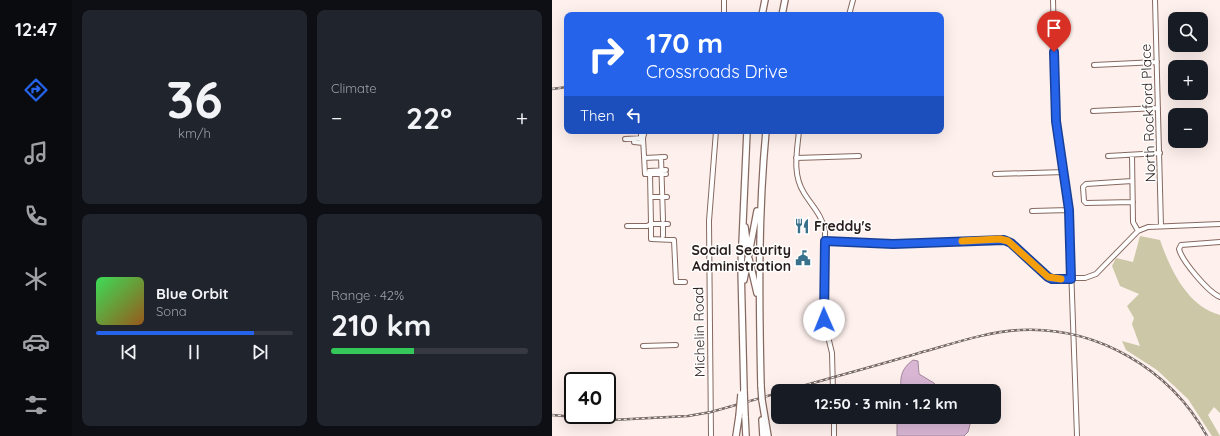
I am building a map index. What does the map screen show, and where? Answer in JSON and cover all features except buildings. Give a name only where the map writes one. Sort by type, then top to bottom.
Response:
[{"type":"highway","points":[[763,12],[765,0]]},
{"type":"highway","points":[[783,12],[785,0]]},
{"type":"highway","points":[[746,436],[742,416],[743,382],[741,298],[747,134]]},
{"type":"highway","points":[[741,298],[761,183],[766,134]]},
{"type":"highway","points":[[761,183],[759,302],[761,386],[763,410],[768,436]]},
{"type":"highway","points":[[744,191],[749,254],[759,302]]},
{"type":"highway","points":[[763,410],[763,436]]},
{"type":"highway","points":[[736,436],[742,416]]},
{"type":"street","points":[[724,0],[724,12]]},
{"type":"street","points":[[850,12],[853,0]]},
{"type":"street","points":[[1053,0],[1056,121],[1060,151],[1065,172],[1069,210],[1077,436]]},
{"type":"street","name":"North Rockford Place","points":[[1155,0],[1161,226]]},
{"type":"street","points":[[1094,65],[1157,62]]},
{"type":"street","points":[[1093,111],[1158,108]]},
{"type":"street","points":[[642,134],[642,137],[639,141],[645,174],[650,172],[663,172]]},
{"type":"street","points":[[642,164],[644,158],[639,141],[643,134]]},
{"type":"street","name":"Michelin Road","points":[[711,436],[709,221],[716,134]]},
{"type":"street","points":[[799,134],[796,158],[799,182],[821,217],[825,231],[824,320],[832,353],[833,384]]},
{"type":"street","points":[[625,138],[639,141]]},
{"type":"street","points":[[1108,156],[1160,153]]},
{"type":"street","points":[[1132,154],[1133,222],[1138,230]]},
{"type":"street","points":[[796,158],[859,156]]},
{"type":"street","points":[[644,158],[663,157],[663,236]]},
{"type":"street","points":[[650,172],[652,239],[674,240],[676,282],[685,282]]},
{"type":"street","points":[[994,174],[1065,172]]},
{"type":"street","points":[[1132,181],[1086,184],[1083,187],[1084,201],[1086,203],[1133,202]]},
{"type":"street","points":[[651,197],[664,197]]},
{"type":"street","points":[[1032,211],[1069,210]]},
{"type":"street","points":[[628,226],[647,226],[663,222],[668,224]]},
{"type":"street","points":[[825,241],[893,244],[1004,240],[1011,243],[1048,277],[1052,279],[1071,279],[1085,278],[1096,274],[1138,230],[1148,227],[1161,226],[1220,224]]},
{"type":"street","points":[[1220,242],[1188,244],[1181,246],[1179,249],[1182,257],[1206,287],[1220,297]]},
{"type":"street","points":[[643,346],[676,345]]},
{"type":"street","points":[[834,424],[834,436]]},
{"type":"shaded area","points":[[1140,236],[1160,240],[1169,263],[1181,285],[1189,295],[1198,304],[1220,315],[1220,413],[1214,407],[1208,415],[1220,436],[1212,436],[1188,399],[1157,370],[1126,350],[1122,341],[1140,346],[1132,324],[1134,318],[1127,306],[1139,294],[1120,286],[1112,266],[1116,258],[1133,262]]},
{"type":"shaded area","points":[[913,360],[918,361],[919,374],[935,384],[901,384],[902,374],[909,363]]},
{"type":"shaded area","points":[[897,424],[970,424],[968,432],[964,436],[897,436]]},
{"type":"railway","points":[[552,89],[564,87]]},
{"type":"railway","points":[[809,384],[956,342],[994,333],[1020,330],[1049,331],[1076,335],[1103,344],[1128,356],[1152,372],[1173,391],[1192,412],[1207,436]]},
{"type":"railway","points":[[552,415],[612,420],[688,416],[711,412],[771,395]]},
{"type":"slow traffic","points":[[962,241],[1000,239],[1008,241],[1048,277],[1052,279],[1061,279]]},
{"type":"place","name":"Freddy's","points":[[802,226]]},
{"type":"place","name":"Social Security Administration","points":[[803,258]]},
{"type":"route","points":[[824,320],[825,241],[861,244],[893,244],[1004,240],[1011,243],[1048,277],[1052,279],[1071,279],[1069,210],[1065,172],[1060,151],[1056,121],[1054,52]]}]
